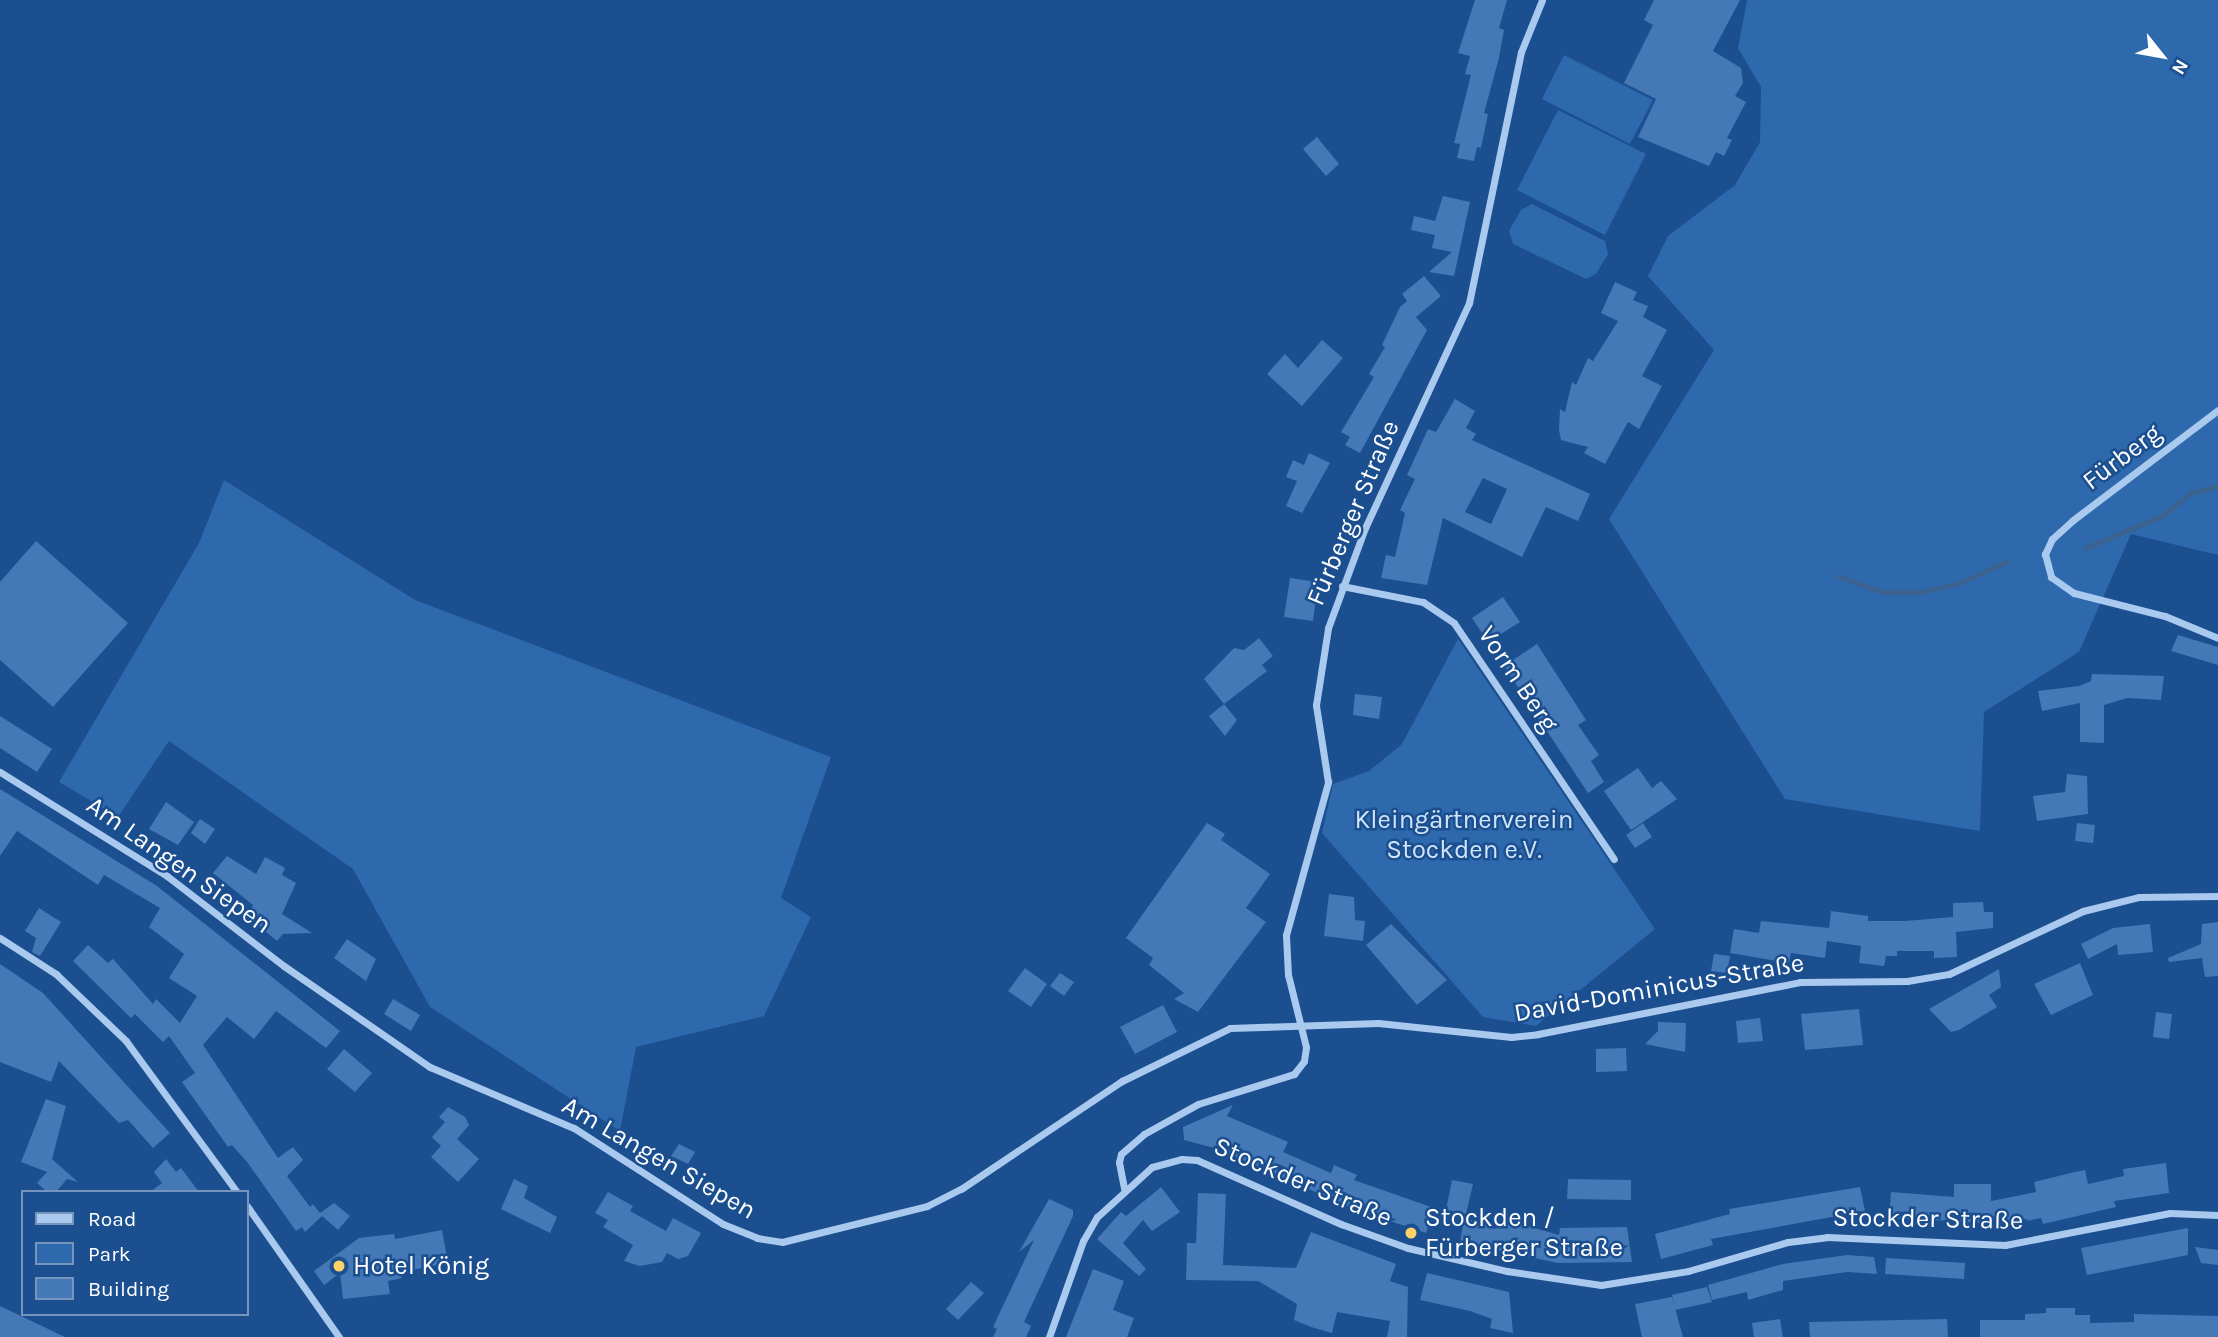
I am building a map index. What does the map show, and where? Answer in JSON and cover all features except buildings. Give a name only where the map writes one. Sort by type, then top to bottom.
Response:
[{"type":"street","name":"Fürberger Straße","points":[[1124,1188],[1119,1163],[1122,1154],[1144,1134],[1198,1104],[1294,1074],[1304,1061],[1302,1027],[1288,975],[1286,935],[1328,782],[1317,720],[1318,677],[1342,586],[1472,296],[1521,52],[1542,0]]},
{"type":"street","name":"Fürberg","points":[[2218,411],[2052,539],[2045,554],[2051,577],[2060,586],[2165,616],[2218,638]]},
{"type":"street","name":"Vorm Berg","points":[[1342,586],[1423,602],[1454,623],[1614,859]]},
{"type":"street","name":"Am Langen Siepen","points":[[0,772],[167,876],[284,966],[421,1061],[574,1128],[713,1219],[757,1238],[782,1242],[818,1237],[927,1206],[961,1189],[1122,1081],[1182,1048],[1230,1028],[1302,1027]]},
{"type":"street","name":"David-Dominicus-Straße","points":[[1302,1027],[1378,1023],[1486,1035],[1538,1034],[1800,982],[1906,981],[1950,974],[2083,911],[2139,897],[2218,896]]},
{"type":"street","points":[[0,938],[56,974],[126,1041],[236,1190]]},
{"type":"street","name":"Stockder Straße","points":[[1048,1337],[1083,1241],[1097,1217],[1124,1188],[1168,1161],[1197,1160],[1341,1224],[1408,1248],[1507,1271],[1601,1285],[1675,1273],[1788,1242],[1827,1237],[2005,1245],[2170,1213],[2218,1215]]},
{"type":"street","points":[[248,1207],[339,1337]]},
{"type":"green space","points":[[1747,0],[2218,0],[2218,555],[2131,534],[2079,652],[1984,712],[1980,831],[1785,799],[1609,519],[1714,350],[1648,276],[1668,236],[1735,185],[1760,142],[1761,87],[1738,48]]},
{"type":"green space","points":[[1564,55],[1653,100],[1630,144],[1542,99]]},
{"type":"green space","points":[[1558,110],[1646,154],[1605,235],[1517,190]]},
{"type":"green space","points":[[1532,204],[1605,241],[1608,254],[1596,274],[1586,279],[1513,244],[1509,231],[1521,210]]},
{"type":"green space","points":[[224,480],[415,600],[831,757],[781,898],[811,917],[764,1016],[636,1047],[620,1131],[430,1007],[353,869],[169,741],[118,817],[59,782],[199,543]]},
{"type":"green space","name":"Kleingärtnerverein Stockden e.V.","points":[[1458,639],[1655,929],[1536,1026],[1483,1017],[1322,833],[1333,784],[1369,771],[1402,744]]},
{"type":"waterway","points":[[2085,548],[2162,516],[2190,493],[2218,486]]},
{"type":"waterway","points":[[1839,576],[1882,592],[1921,592],[1957,584],[2006,562]]},
{"type":"place","name":"Stockden / Fürberger Straße","points":[[1411,1233]]},
{"type":"place","name":"Hotel König","points":[[339,1266]]}]
